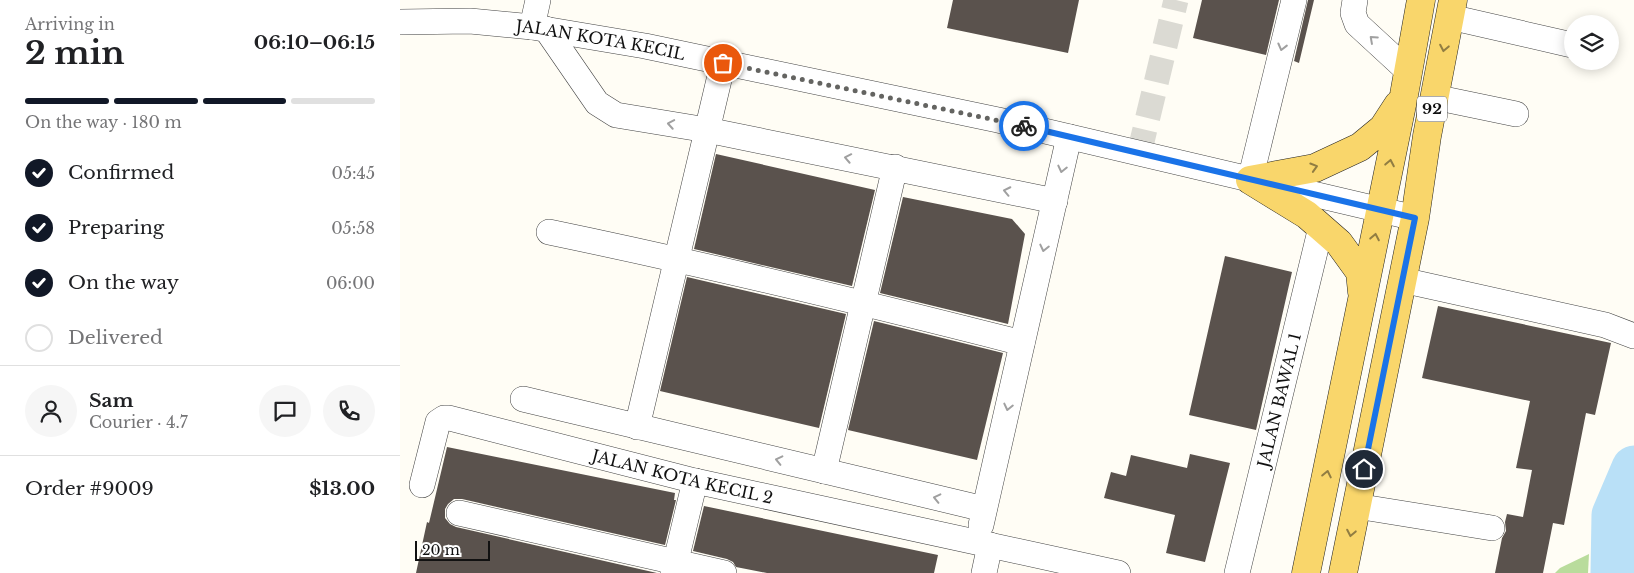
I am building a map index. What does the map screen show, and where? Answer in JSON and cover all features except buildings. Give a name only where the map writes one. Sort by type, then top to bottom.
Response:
[{"type":"main road","name":"92","points":[[1306,573],[1363,298],[1421,0]]},
{"type":"main road","name":"92","points":[[1343,573],[1415,218],[1434,97],[1451,8]]},
{"type":"main road","points":[[1250,180],[1315,168],[1360,147],[1383,128],[1406,83]]},
{"type":"main road","points":[[1250,180],[1307,215],[1339,243],[1360,272],[1363,298]]},
{"type":"street","points":[[538,0],[539,28],[597,103],[616,115],[707,130],[1054,201]]},
{"type":"street","points":[[1250,180],[1294,0]]},
{"type":"street","points":[[1355,0],[1353,13],[1357,24],[1406,83]]},
{"type":"street","points":[[1451,8],[1564,43]]},
{"type":"street","name":"JALAN KOTA KECIL","points":[[400,22],[470,21],[539,28],[645,46],[998,120],[1415,218]]},
{"type":"street","points":[[637,427],[723,63]]},
{"type":"street","points":[[1434,97],[1516,114]]},
{"type":"street","points":[[984,573],[984,509],[1069,137]]},
{"type":"street","points":[[824,471],[895,167]]},
{"type":"street","name":"JALAN BAWAL 1","points":[[1237,573],[1321,227]]},
{"type":"street","points":[[549,232],[863,302],[1022,343]]},
{"type":"street","points":[[1402,280],[1605,325],[1634,336]]},
{"type":"street","points":[[524,399],[984,509]]},
{"type":"street","name":"JALAN KOTA KECIL 2","points":[[422,485],[438,422],[444,418],[695,481],[984,543],[1104,571]]},
{"type":"street","points":[[675,568],[695,481]]},
{"type":"street","points":[[1356,506],[1492,528]]},
{"type":"street","points":[[460,512],[675,568],[724,573]]},
{"type":"green space","points":[[1589,554],[1588,573],[1555,573],[1560,568]]},
{"type":"waterway","points":[[1613,573],[1614,515],[1634,468]]},
{"type":"tunnel","points":[[1139,154],[1176,0]]},
{"type":"way so far","points":[[723,63],[1024,126]]},
{"type":"route","points":[[1024,126],[1415,218],[1364,469]]}]
